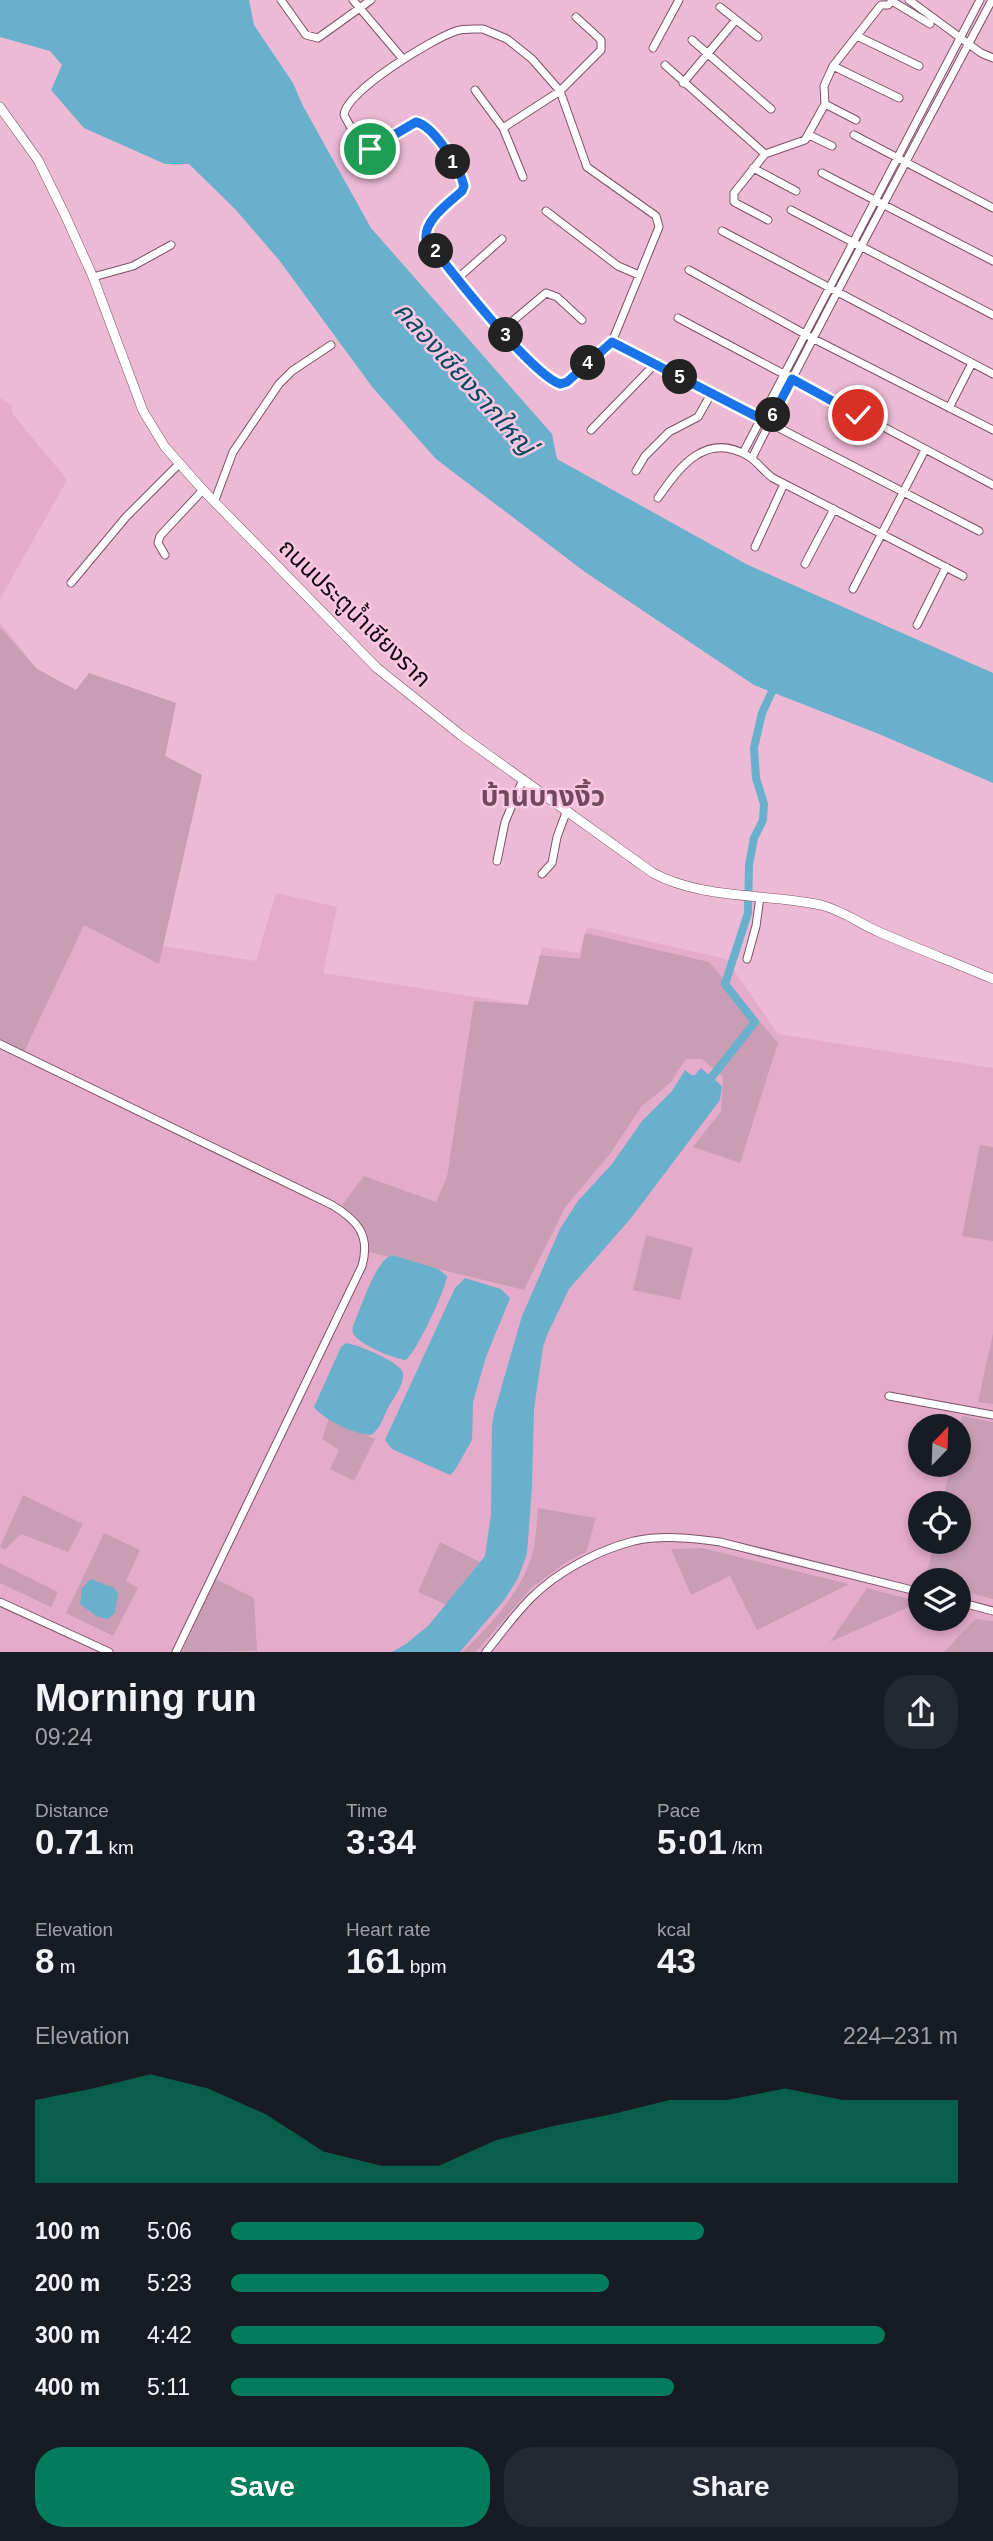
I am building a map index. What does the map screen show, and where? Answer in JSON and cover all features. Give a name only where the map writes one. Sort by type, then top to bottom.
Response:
[{"type":"street","points":[[281,0],[306,35],[318,38],[372,0]]},
{"type":"street","points":[[353,0],[402,58]]},
{"type":"street","points":[[653,47],[680,0]]},
{"type":"street","points":[[909,0],[969,44],[993,58]]},
{"type":"street","points":[[743,453],[980,0]]},
{"type":"street","points":[[752,458],[812,338],[992,0]]},
{"type":"street","points":[[768,220],[734,202],[732,198],[765,154],[800,144],[809,135],[825,104],[824,86],[833,66],[881,3],[888,5],[892,1],[930,24]]},
{"type":"street","points":[[720,7],[734,21],[758,37]]},
{"type":"street","points":[[503,128],[557,93],[601,50],[601,40],[576,17]]},
{"type":"street","points":[[683,83],[734,21]]},
{"type":"street","points":[[483,29],[507,39],[532,59],[557,93],[587,167],[656,216],[659,221],[612,342],[567,382],[560,384],[552,381],[522,353],[426,239],[425,231],[429,224],[464,186],[444,147],[425,126],[416,122],[370,149],[366,148],[361,146],[344,115],[348,103],[402,58],[459,30],[483,29]]},
{"type":"street","points":[[857,36],[919,66]]},
{"type":"street","points":[[692,40],[771,109]]},
{"type":"street","points":[[664,65],[765,154]]},
{"type":"street","points":[[833,66],[899,99]]},
{"type":"street","points":[[475,90],[503,128],[523,177]]},
{"type":"street","points":[[825,104],[856,120]]},
{"type":"street","name":"ถนนประตูน้ำเชียงราก","points":[[0,107],[38,160],[93,277],[143,411],[155,432],[178,464],[377,668],[463,736],[653,873],[668,881],[741,895],[819,905],[840,911],[875,931],[993,979]]},
{"type":"street","points":[[809,135],[832,146]]},
{"type":"street","points":[[854,135],[993,208]]},
{"type":"street","points":[[753,168],[796,191]]},
{"type":"street","points":[[822,173],[993,261]]},
{"type":"street","points":[[791,210],[993,314]]},
{"type":"street","points":[[546,211],[618,266],[639,275]]},
{"type":"street","points":[[722,231],[993,374]]},
{"type":"street","points":[[458,278],[502,239]]},
{"type":"street","points":[[93,277],[133,266],[171,245]]},
{"type":"street","points":[[689,270],[812,338],[993,430]]},
{"type":"street","points":[[502,330],[546,293],[556,297],[582,320]]},
{"type":"street","points":[[678,318],[993,485]]},
{"type":"street","points":[[612,342],[978,531]]},
{"type":"street","points":[[215,500],[233,452],[279,384],[292,371],[331,345]]},
{"type":"street","points":[[591,430],[652,363]]},
{"type":"street","points":[[949,408],[972,363]]},
{"type":"street","points":[[636,471],[645,456],[669,432],[698,417],[711,394]]},
{"type":"street","points":[[658,498],[679,467],[692,457],[708,450],[724,448],[743,453],[752,458],[767,474],[784,484],[963,576]]},
{"type":"street","points":[[853,589],[925,450]]},
{"type":"street","points":[[71,583],[126,517],[178,464]]},
{"type":"street","points":[[755,547],[784,484]]},
{"type":"street","points":[[165,555],[158,543],[160,536],[202,489]]},
{"type":"street","points":[[805,564],[834,509]]},
{"type":"street","points":[[917,625],[946,567]]},
{"type":"street","points":[[497,861],[505,822],[523,779]]},
{"type":"street","points":[[542,874],[552,863],[556,837],[567,810]]},
{"type":"street","points":[[747,960],[756,926],[759,897]]},
{"type":"street","points":[[0,1044],[332,1205],[353,1220],[363,1234],[366,1250],[362,1266],[176,1652]]},
{"type":"street","points":[[889,1396],[993,1415]]},
{"type":"street","points":[[486,1652],[533,1596],[590,1558],[634,1541],[688,1538],[720,1542],[908,1589]]},
{"type":"street","points":[[0,1602],[109,1652]]},
{"type":"street","points":[[971,1605],[993,1611]]},
{"type":"shaded area","points":[[0,398],[12,406],[12,413],[67,480],[0,599]]},
{"type":"shaded area","points":[[0,622],[37,669],[76,690],[89,673],[176,703],[165,756],[202,775],[163,946],[256,961],[276,893],[337,907],[323,973],[528,1005],[542,947],[579,953],[587,927],[726,959],[778,1034],[993,1068],[993,1652],[0,1652]]},
{"type":"shaded area","points":[[0,627],[37,669],[76,690],[89,673],[176,703],[165,756],[202,775],[159,964],[84,925],[24,1052],[0,1040]]},
{"type":"shaded area","points":[[585,933],[709,962],[778,1043],[740,1163],[693,1147],[721,1111],[723,1077],[702,1059],[686,1059],[670,1083],[641,1107],[610,1154],[566,1206],[524,1290],[369,1252],[368,1237],[363,1225],[342,1205],[364,1176],[436,1202],[447,1177],[474,1001],[528,1005],[540,955],[580,959]]},
{"type":"shaded area","points":[[980,1145],[993,1147],[993,1241],[962,1236]]},
{"type":"shaded area","points":[[646,1235],[693,1248],[680,1300],[633,1290]]},
{"type":"shaded area","points":[[993,1333],[993,1404],[978,1402]]},
{"type":"shaded area","points":[[329,1418],[375,1439],[354,1481],[330,1469],[339,1450],[322,1439]]},
{"type":"shaded area","points":[[971,1418],[993,1422],[993,1599],[971,1593],[971,1568],[928,1568],[931,1554],[971,1554],[971,1491],[945,1491],[948,1477],[971,1477]]},
{"type":"shaded area","points":[[23,1495],[83,1524],[68,1552],[21,1534],[5,1550],[0,1547]]},
{"type":"shaded area","points":[[538,1508],[596,1518],[586,1552],[568,1561],[532,1587],[476,1652],[462,1652],[506,1604],[523,1576],[534,1547]]},
{"type":"shaded area","points":[[104,1533],[140,1550],[126,1581],[138,1588],[113,1636],[66,1613]]},
{"type":"shaded area","points":[[440,1542],[480,1562],[447,1605],[418,1592]]},
{"type":"shaded area","points":[[702,1548],[849,1584],[757,1630],[730,1576],[691,1595],[671,1549]]},
{"type":"shaded area","points":[[0,1563],[58,1592],[51,1607],[0,1583]]},
{"type":"shaded area","points":[[216,1579],[254,1598],[257,1651],[182,1652]]},
{"type":"shaded area","points":[[867,1588],[908,1599],[908,1607],[830,1642]]},
{"type":"shaded area","points":[[975,1619],[993,1621],[993,1652],[944,1652],[964,1631],[971,1631],[971,1623]]},
{"type":"water","name":"คลองเชียงรากใหญ่","points":[[0,0],[249,0],[254,25],[293,83],[371,228],[552,434],[557,459],[748,565],[993,673],[993,783],[754,685],[585,572],[436,459],[373,388],[279,260],[235,209],[189,164],[165,164],[84,128],[51,90],[62,65],[50,51],[0,37]]},
{"type":"water","points":[[701,1068],[722,1086],[720,1100],[631,1218],[569,1289],[547,1335],[534,1409],[527,1554],[518,1578],[505,1599],[460,1652],[392,1652],[429,1625],[485,1556],[491,1515],[494,1413],[522,1316],[560,1229],[578,1201],[612,1164],[642,1121],[672,1091],[685,1070],[695,1075]]},
{"type":"water","points":[[392,1255],[438,1269],[447,1276],[430,1320],[406,1360],[369,1346],[353,1333],[354,1324],[375,1274],[380,1265]]},
{"type":"water","points":[[465,1278],[501,1289],[510,1298],[486,1357],[473,1402],[472,1440],[450,1475],[392,1449],[385,1440],[455,1288]]},
{"type":"water","points":[[346,1343],[387,1359],[403,1373],[398,1391],[379,1426],[371,1435],[340,1426],[314,1407],[341,1347]]},
{"type":"water","points":[[91,1579],[114,1588],[118,1593],[115,1613],[108,1619],[98,1617],[80,1604],[82,1588]]},
{"type":"waterway","points":[[707,1083],[755,1022],[725,984],[748,913],[749,865],[754,838],[763,820],[764,804],[756,778],[754,748],[762,713],[776,683]]},
{"type":"district","name":"บ้านบางงิ้ว","points":[[543,796]]},
{"type":"route","points":[[370,149],[416,122],[425,126],[444,147],[464,186],[429,224],[425,231],[426,239],[522,353],[552,381],[560,384],[567,382],[612,342],[769,423],[792,379],[858,415]]}]
